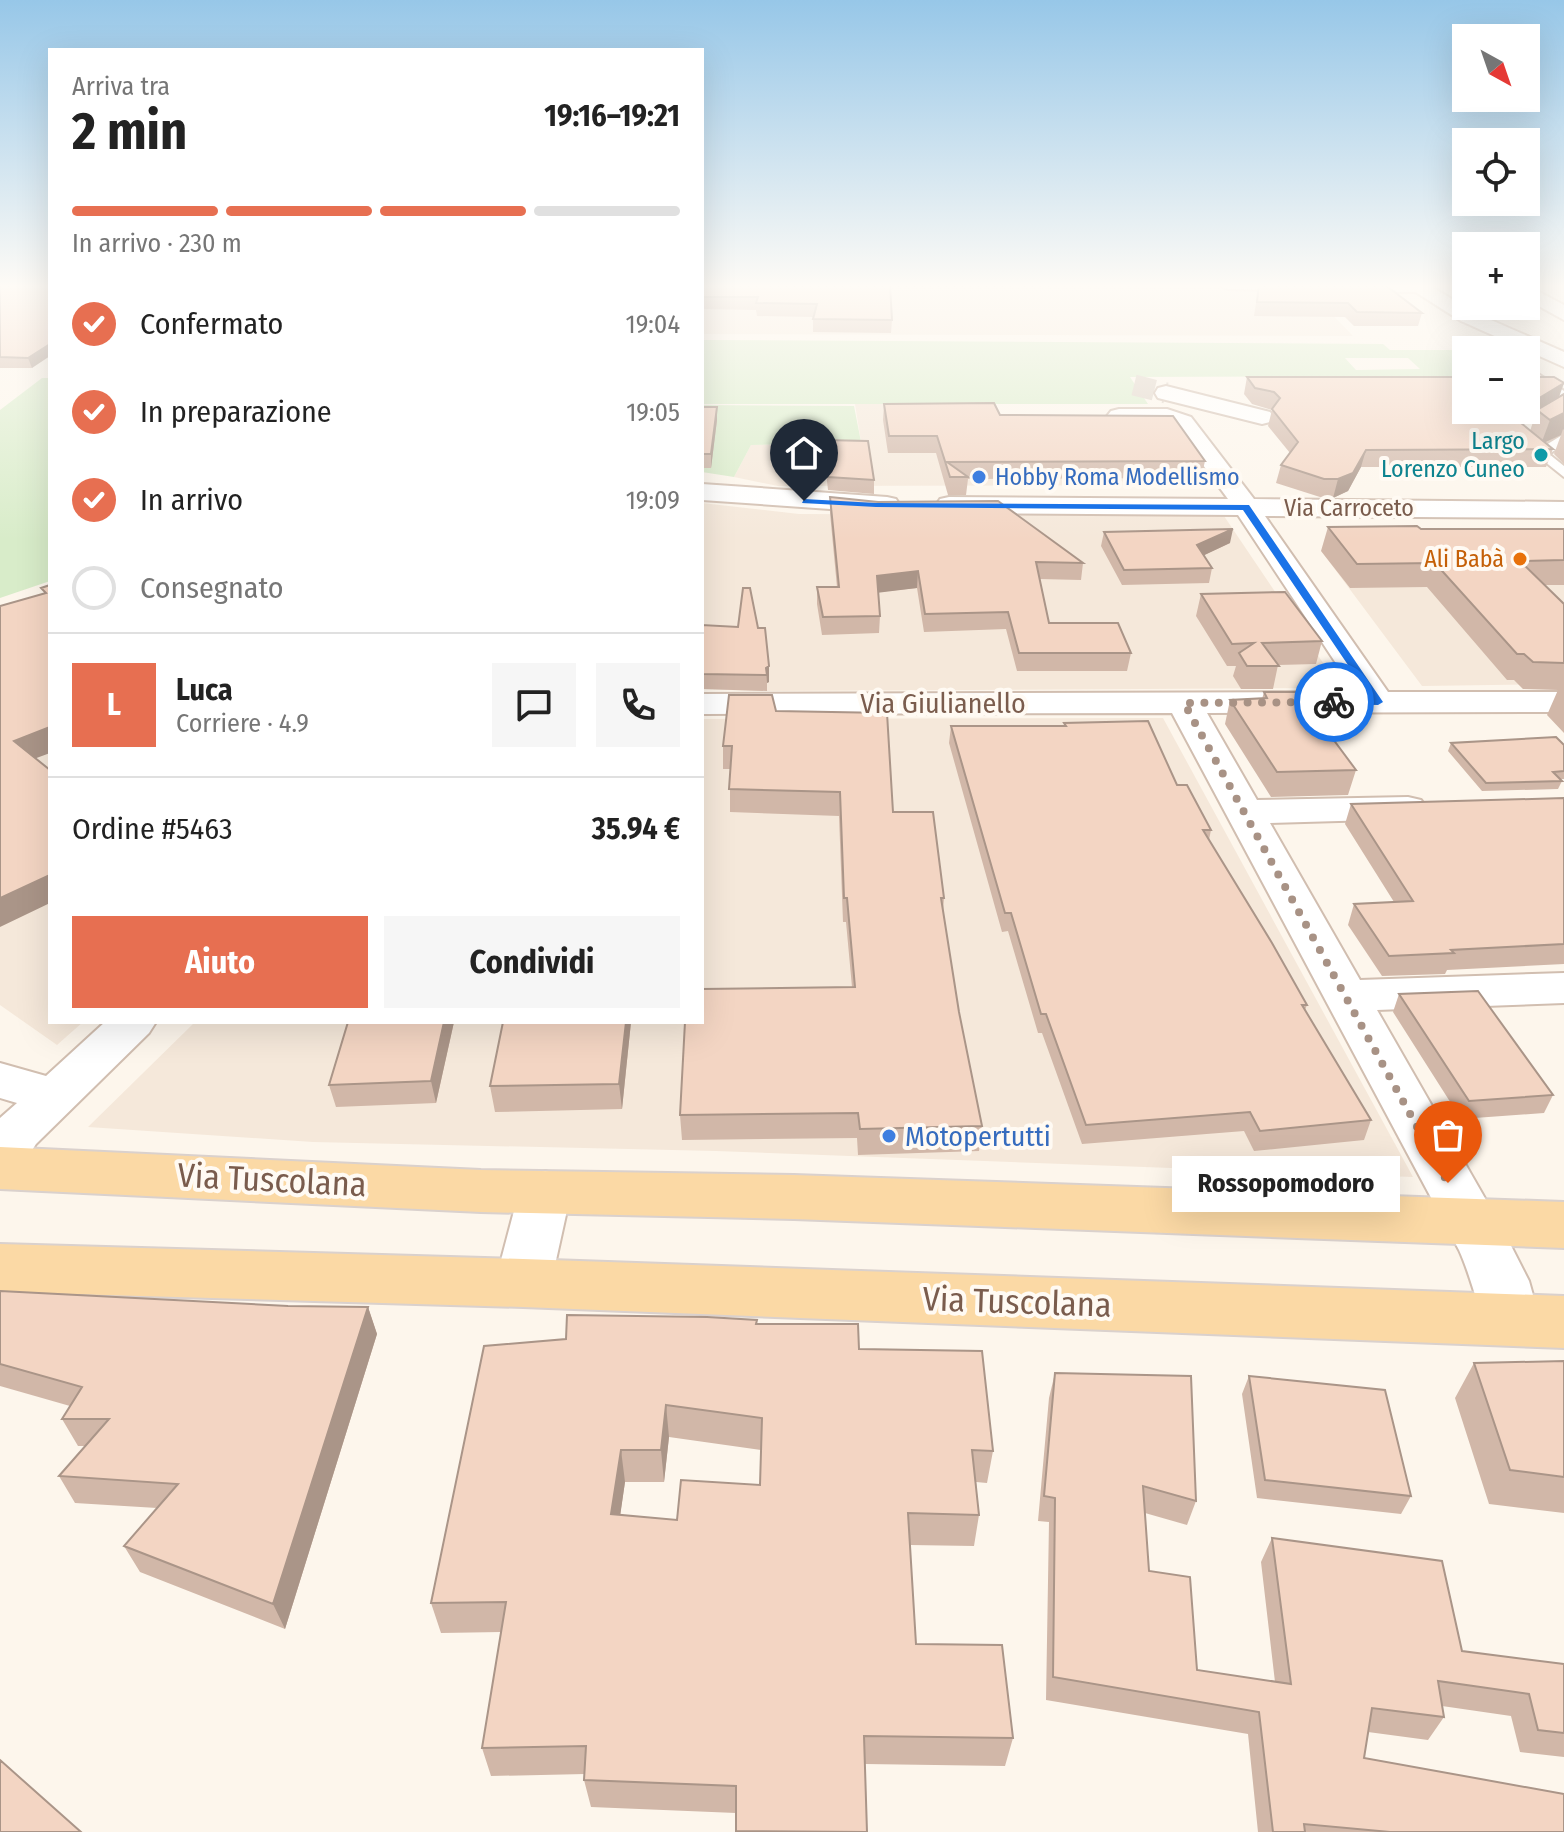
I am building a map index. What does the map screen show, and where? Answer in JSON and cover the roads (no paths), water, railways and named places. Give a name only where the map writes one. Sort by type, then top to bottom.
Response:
[{"type":"main road","name":"Via Tuscolana","points":[[0,1168],[545,1192],[1564,1225]]},
{"type":"main road","name":"Via Tuscolana","points":[[0,1268],[523,1283],[1538,1321]]},
{"type":"street","points":[[1166,393],[1262,417]]},
{"type":"street","points":[[1089,417],[1161,416],[1183,422],[1246,507],[1378,702]]},
{"type":"street","name":"Via Carroceto","points":[[704,492],[785,500],[914,505],[1564,510]]},
{"type":"street","name":"Via Giulianello","points":[[704,704],[1564,702]]},
{"type":"street","points":[[1184,703],[1348,996],[1469,1221]]},
{"type":"street","points":[[1245,812],[1439,807]]},
{"type":"street","points":[[1348,996],[1564,988]]},
{"type":"street","points":[[0,1158],[18,1131],[131,1024]]},
{"type":"street","points":[[0,1080],[53,1096]]},
{"type":"street","points":[[523,1283],[545,1192]]},
{"type":"street","name":"Via Tuscolana","points":[[1469,1221],[1501,1281],[1538,1321]]},
{"type":"lane","points":[[1542,400],[1505,422],[1532,440],[1540,454],[1560,464]]},
{"type":"lane","points":[[1540,454],[1564,438]]},
{"type":"tunnel","points":[[1134,385],[1166,393]]},
{"type":"place","name":"Largo Lorenzo Cuneo","points":[[1541,455]]},
{"type":"place","name":"Hobby Roma Modellismo","points":[[979,477]]},
{"type":"place","name":"Ali Babà","points":[[1520,559]]},
{"type":"place","name":"Motopertutti","points":[[889,1136]]},
{"type":"place","name":"Rossopomodoro","points":[[1448,1183]]}]
